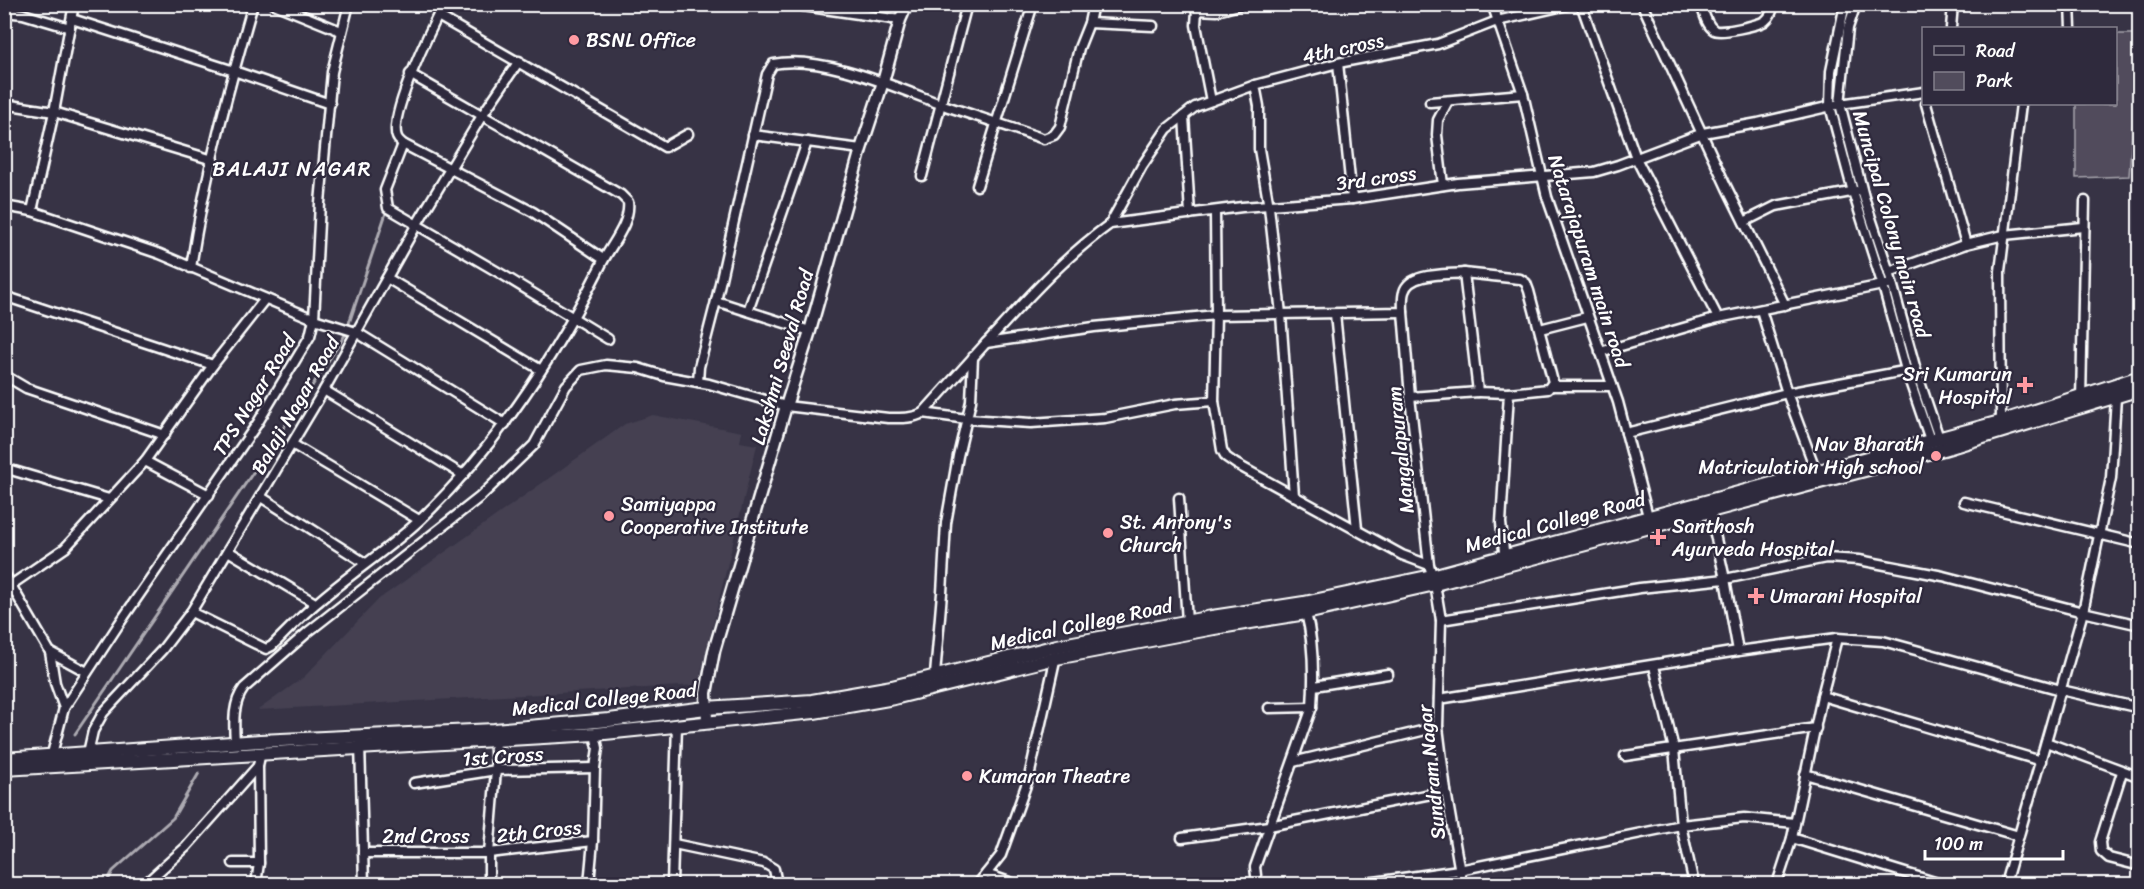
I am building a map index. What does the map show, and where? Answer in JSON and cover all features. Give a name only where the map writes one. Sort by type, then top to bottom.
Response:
[{"type":"main road","name":"Medical College Road","points":[[1649,523],[1710,512],[1944,449],[2001,427],[2081,402],[2139,377]]},
{"type":"main road","name":"Medical College Road","points":[[2081,402],[2116,397],[2139,389]]},
{"type":"main road","name":"Medical College Road","points":[[4,769],[84,757],[235,743],[360,742],[596,734],[894,698],[1056,652],[1187,622],[1304,603],[1506,561],[1649,523],[1816,471],[1934,438],[2001,427]]},
{"type":"main road","name":"Medical College Road","points":[[494,736],[706,708],[813,706],[934,675],[1056,652],[1306,613],[1432,575]]},
{"type":"main road","name":"Medical College Road","points":[[84,757],[261,752],[360,742]]},
{"type":"main road","name":"Medical College Road","points":[[4,759],[58,760]]},
{"type":"street","points":[[32,211],[54,112],[74,4]]},
{"type":"street","points":[[191,268],[196,234],[213,160],[253,4]]},
{"type":"street","points":[[274,4],[341,31]]},
{"type":"street","name":"TPS Nagar Road","points":[[58,760],[64,708],[257,424],[310,336],[314,319],[320,203],[332,72],[349,4]]},
{"type":"street","points":[[444,4],[410,74],[396,126],[397,137],[403,144],[532,212],[603,259]]},
{"type":"street","name":"Lakshmi Seeval Road","points":[[707,722],[706,693],[714,651],[810,331],[861,150],[900,20],[907,4]]},
{"type":"street","points":[[922,176],[967,4]]},
{"type":"street","points":[[977,186],[1033,4]]},
{"type":"street","points":[[698,382],[699,367],[767,74],[773,64],[799,62],[850,72],[1044,140],[1054,135],[1060,127],[1093,4]]},
{"type":"street","points":[[1211,102],[1196,25],[1195,7],[1216,11],[1244,4]]},
{"type":"street","name":"Natarajapuram main road","points":[[1492,4],[1523,94],[1541,176],[1612,386],[1649,523]]},
{"type":"street","name":"4th cross","points":[[1184,116],[1195,107],[1255,85],[1338,63],[1438,45],[1497,21],[1572,4]]},
{"type":"street","points":[[1581,4],[1636,158],[1718,318]]},
{"type":"street","points":[[1642,4],[1785,305]]},
{"type":"street","points":[[1701,4],[1707,22],[1714,30],[1723,32],[1763,22],[1771,14],[1774,4]]},
{"type":"street","points":[[1845,4],[1831,71],[1830,106],[1887,285],[1906,370],[1934,438]]},
{"type":"street","name":"Muncipal Colony main road","points":[[1856,4],[1848,28],[1840,104],[1858,191],[1888,272],[1887,285],[1916,370],[1934,438],[1944,449]]},
{"type":"street","points":[[1951,27],[1953,4]]},
{"type":"street","points":[[2070,4],[2071,27]]},
{"type":"street","points":[[803,6],[900,20]]},
{"type":"street","points":[[4,12],[71,24],[234,71],[330,104]]},
{"type":"street","points":[[438,16],[666,147],[688,134]]},
{"type":"street","points":[[1089,23],[1153,26]]},
{"type":"street","name":"Balaji Nagar Road","points":[[84,757],[102,713],[162,650],[191,612],[324,390],[353,331],[387,278],[483,114],[519,62]]},
{"type":"street","points":[[1338,63],[1352,199]]},
{"type":"street","points":[[191,612],[266,649],[272,646],[315,603],[420,520],[463,475],[506,424],[574,318],[603,259],[628,216],[628,202],[608,187],[410,74]]},
{"type":"street","points":[[1255,85],[1259,106],[1261,158],[1281,314],[1294,496]]},
{"type":"street","name":"3rd cross","points":[[1110,224],[1242,207],[1269,207],[1352,199],[1516,177],[1594,172],[1703,133],[1840,104],[1922,93]]},
{"type":"street","points":[[1430,102],[1523,94]]},
{"type":"street","points":[[1443,186],[1437,135],[1438,120],[1449,101]]},
{"type":"street","points":[[4,104],[54,112],[213,160]]},
{"type":"street","points":[[1926,105],[1966,244]]},
{"type":"street","points":[[2001,427],[2000,272],[2021,105]]},
{"type":"street","points":[[1184,116],[1190,214]]},
{"type":"street","points":[[235,743],[234,718],[237,697],[244,688],[308,632],[480,497],[534,445],[566,386],[581,370],[606,365],[638,368],[786,406],[888,418],[917,416],[923,413],[1046,279],[1092,237],[1110,224],[1142,166],[1167,129],[1184,116]]},
{"type":"street","points":[[753,135],[861,150]]},
{"type":"street","points":[[748,311],[807,142]]},
{"type":"street","points":[[403,144],[386,190],[388,208],[608,339]]},
{"type":"street","points":[[1744,222],[1776,206],[1858,191]]},
{"type":"street","points":[[2081,402],[2085,201]]},
{"type":"street","points":[[4,206],[32,211],[160,254],[314,319],[353,331],[506,424]]},
{"type":"street","points":[[1215,212],[1214,401],[1222,450],[1236,464],[1357,529],[1432,575]]},
{"type":"street","points":[[1888,272],[1966,244],[2004,235],[2083,227]]},
{"type":"street","points":[[1478,392],[1464,273],[1520,279],[1526,283],[1552,373],[1552,386]]},
{"type":"street","name":"Mangalapuram","points":[[1432,575],[1410,397],[1403,312],[1404,291],[1410,282],[1420,278],[1464,273]]},
{"type":"street","points":[[387,278],[541,370]]},
{"type":"street","points":[[1600,352],[1718,318],[1887,285]]},
{"type":"street","points":[[4,296],[213,365]]},
{"type":"street","points":[[8,586],[64,548],[146,461],[213,365],[265,298]]},
{"type":"street","points":[[716,301],[810,331]]},
{"type":"street","points":[[1761,310],[1787,393],[1816,471]]},
{"type":"street","points":[[986,343],[1094,327],[1216,315],[1403,312]]},
{"type":"street","points":[[1335,314],[1357,529]]},
{"type":"street","points":[[1540,329],[1587,317]]},
{"type":"street","points":[[934,675],[946,523],[971,401],[974,357]]},
{"type":"street","points":[[1626,433],[1787,393],[1916,370]]},
{"type":"street","points":[[4,375],[26,388],[165,435]]},
{"type":"street","points":[[1410,397],[1478,392],[1509,393],[1548,389],[1552,386],[1612,386]]},
{"type":"street","points":[[324,390],[463,475]]},
{"type":"street","points":[[1506,561],[1501,523],[1509,393]]},
{"type":"street","points":[[2005,885],[2083,612],[2111,478],[2116,397]]},
{"type":"street","points":[[923,413],[967,419],[1031,423],[1105,418],[1175,404],[1214,401]]},
{"type":"street","points":[[292,444],[420,520]]},
{"type":"street","points":[[146,461],[209,495]]},
{"type":"street","points":[[4,468],[110,499]]},
{"type":"street","points":[[261,497],[365,563]]},
{"type":"street","points":[[1179,498],[1187,622]]},
{"type":"street","points":[[1964,502],[2139,544]]},
{"type":"street","points":[[1710,512],[1738,651]]},
{"type":"street","points":[[228,551],[315,603]]},
{"type":"street","points":[[1441,621],[1640,588],[1725,579],[1826,558],[1859,560],[1943,576],[2139,625]]},
{"type":"street","points":[[4,573],[8,586],[50,652],[64,708]]},
{"type":"street","name":"Sundram Nagar","points":[[1432,575],[1441,621],[1438,727],[1462,885]]},
{"type":"street","points":[[1257,885],[1255,867],[1312,707],[1314,686],[1306,613]]},
{"type":"street","points":[[1777,885],[1792,838],[1822,696],[1837,638]]},
{"type":"street","points":[[1439,699],[1738,651],[1837,638],[1883,641],[2061,690],[2139,708]]},
{"type":"street","points":[[50,652],[87,672]]},
{"type":"street","points":[[978,885],[1001,855],[1029,777],[1056,652]]},
{"type":"street","points":[[1654,666],[1674,749],[1681,825],[1694,885]]},
{"type":"street","points":[[1314,686],[1388,674]]},
{"type":"street","points":[[1822,696],[2041,761]]},
{"type":"street","points":[[1269,708],[1312,707]]},
{"type":"street","points":[[672,885],[678,724]]},
{"type":"street","points":[[1293,762],[1438,727]]},
{"type":"street","points":[[1625,756],[1816,728]]},
{"type":"street","points":[[589,885],[598,748],[596,734]]},
{"type":"street","points":[[489,885],[489,853],[496,770],[494,736]]},
{"type":"street","points":[[360,742],[364,885]]},
{"type":"street","points":[[2046,742],[2139,777]]},
{"type":"street","points":[[256,885],[259,863],[258,766],[261,752]]},
{"type":"street","points":[[145,885],[186,847],[258,766]]},
{"type":"street","name":"1st Cross","points":[[414,783],[496,770],[595,768]]},
{"type":"street","points":[[2122,772],[2100,842],[2101,851],[2109,858],[2139,866]]},
{"type":"street","points":[[1805,774],[2019,836]]},
{"type":"street","points":[[1182,838],[1269,826],[1446,791]]},
{"type":"street","points":[[1360,885],[1459,870],[1681,825],[1744,818],[1795,823]]},
{"type":"street","points":[[1792,838],[1940,884]]},
{"type":"street","name":"2th Cross","points":[[489,853],[593,842]]},
{"type":"street","points":[[674,844],[764,863],[774,869],[776,879],[774,885]]},
{"type":"street","name":"2nd Cross","points":[[363,853],[489,853]]},
{"type":"street","points":[[233,863],[259,863]]},
{"type":"street","points":[[986,874],[1015,885]]},
{"type":"shaded area","name":"Samiyappa Cooperative Institute","points":[[653,415],[742,432],[740,442],[757,445],[698,685],[258,710],[304,677],[379,599],[625,424]]},
{"type":"green space","points":[[2117,34],[2139,34],[2129,176],[2076,178],[2076,105],[2117,105]]},
{"type":"waterway","points":[[75,734],[345,335],[387,210]]},
{"type":"waterway","points":[[106,884],[113,871],[173,818],[199,773]]},
{"type":"place","name":"BSNL Office","points":[[574,40]]},
{"type":"place","name":"Sri Kumarun Hospital","points":[[2025,385]]},
{"type":"place","name":"Nav Bharath Matriculation High school","points":[[1936,456]]},
{"type":"place","name":"Samiyappa Cooperative Institute","points":[[609,516]]},
{"type":"place","name":"St. Antony's Church","points":[[1108,533]]},
{"type":"place","name":"Santhosh Ayurveda Hospital","points":[[1658,537]]},
{"type":"place","name":"Umarani Hospital","points":[[1756,596]]},
{"type":"place","name":"Kumaran Theatre","points":[[967,776]]},
{"type":"district","name":"BALAJI NAGAR","points":[[292,169]]}]
